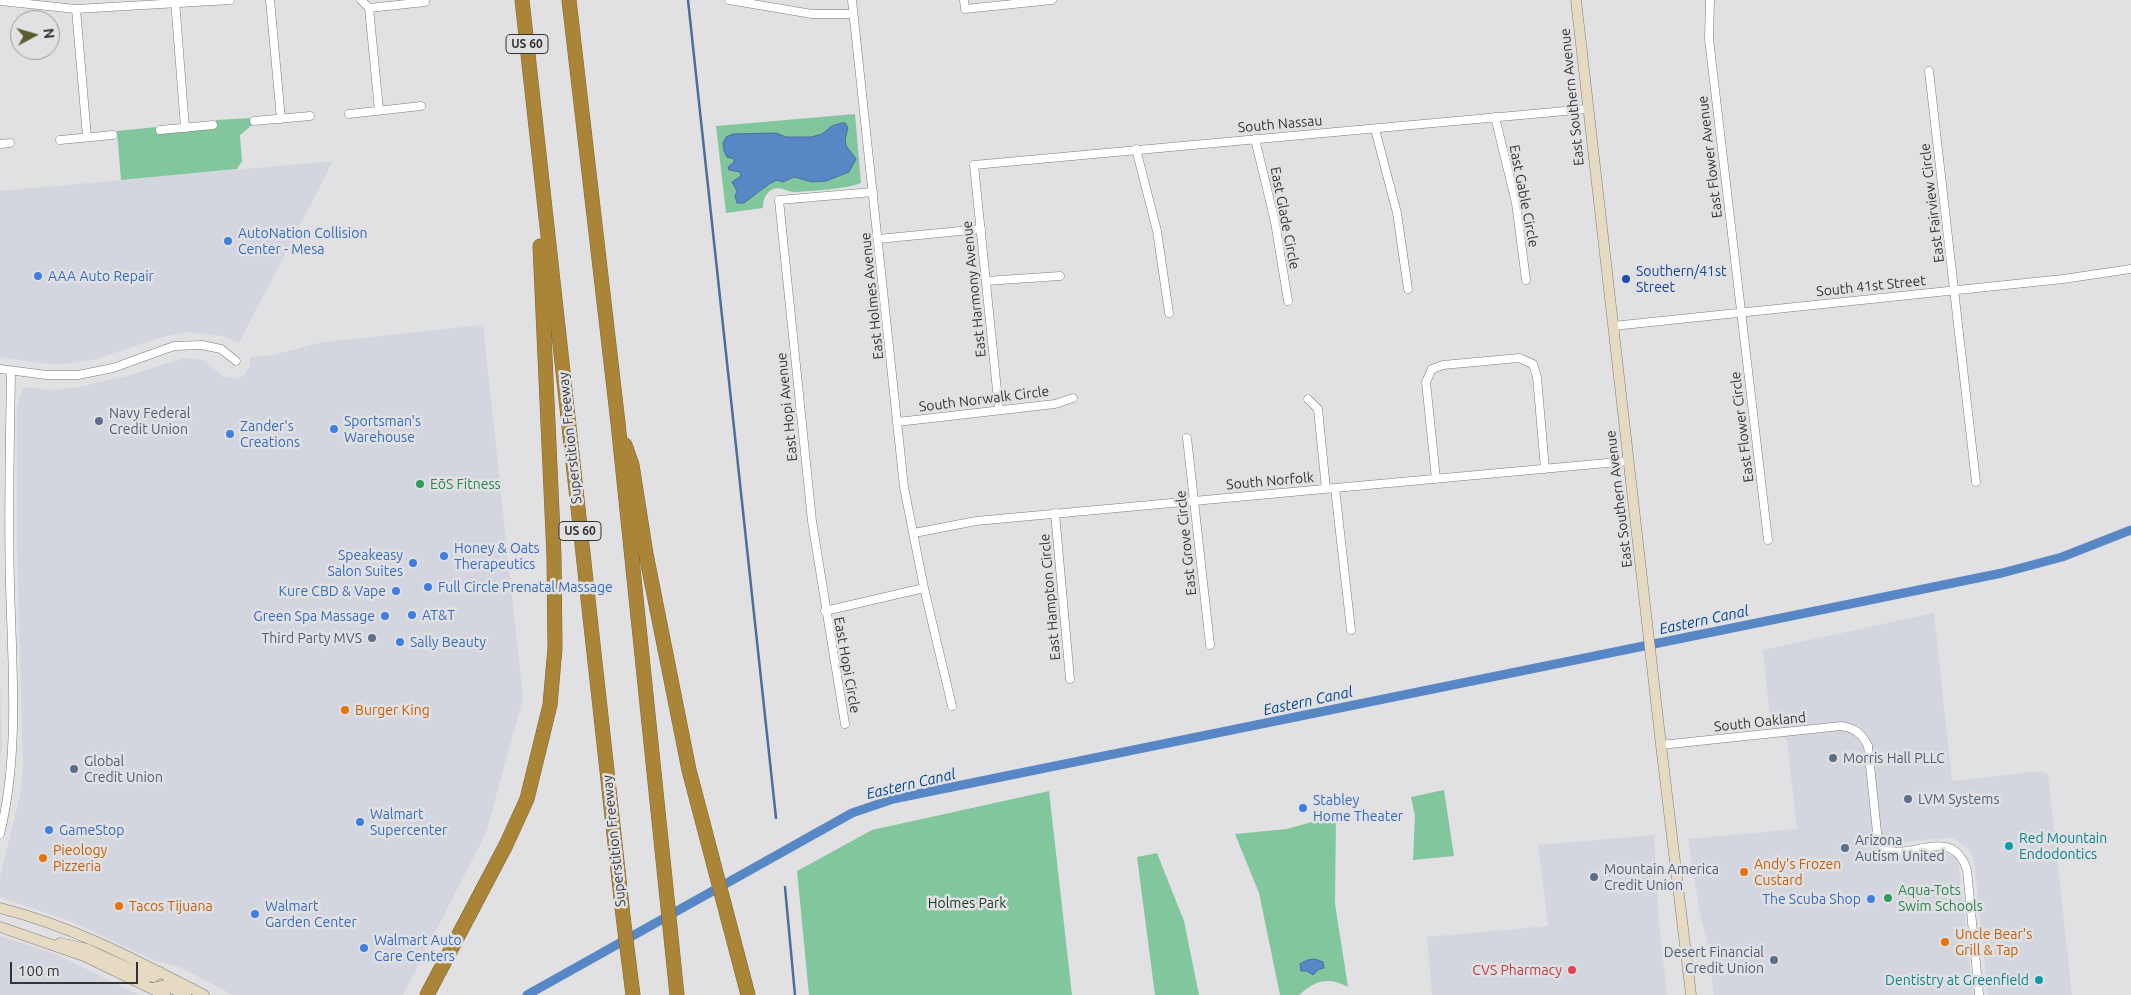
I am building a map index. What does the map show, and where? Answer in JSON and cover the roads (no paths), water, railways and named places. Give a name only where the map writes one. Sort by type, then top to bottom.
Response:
[{"type":"highway","name":"US 60","points":[[522,0],[536,145]]},
{"type":"highway","points":[[569,0],[618,423],[677,995]]},
{"type":"highway","points":[[427,995],[506,845],[527,799],[543,738],[554,674],[554,556],[536,145]]},
{"type":"highway","name":"Superstition Freeway","points":[[536,145],[623,916],[634,995]]},
{"type":"highway","points":[[618,423],[632,465],[666,658],[689,770],[748,995]]},
{"type":"main road","name":"East Southern Avenue","points":[[1576,0],[1612,326],[1691,995]]},
{"type":"main road","points":[[0,908],[48,922],[90,938],[204,995]]},
{"type":"main road","points":[[0,927],[84,956],[150,992],[165,995]]},
{"type":"main road","points":[[44,941],[71,944],[87,949],[150,977],[154,977],[160,972]]},
{"type":"main road","points":[[150,992],[164,985],[186,995]]},
{"type":"street","points":[[0,1],[76,9],[230,0]]},
{"type":"street","points":[[270,0],[281,119]]},
{"type":"street","points":[[361,0],[370,8],[379,110]]},
{"type":"street","points":[[729,0],[812,14],[853,14]]},
{"type":"street","name":"East Holmes Avenue","points":[[852,0],[904,486],[924,588],[952,706]]},
{"type":"street","points":[[964,0],[965,9],[1052,0]]},
{"type":"street","name":"East Flower Avenue","points":[[1710,0],[1709,39],[1740,311]]},
{"type":"street","points":[[176,2],[185,128]]},
{"type":"street","points":[[370,8],[425,2]]},
{"type":"street","points":[[76,9],[87,137]]},
{"type":"street","name":"East Fairview Circle","points":[[1929,71],[1976,482]]},
{"type":"street","points":[[348,114],[421,106]]},
{"type":"street","name":"South Nassau","points":[[974,165],[1588,109]]},
{"type":"street","points":[[254,121],[310,116]]},
{"type":"street","name":"East Gable Circle","points":[[1495,117],[1516,204],[1526,280]]},
{"type":"street","points":[[160,130],[213,125]]},
{"type":"street","points":[[1375,129],[1397,213],[1408,289]]},
{"type":"street","points":[[60,140],[113,135]]},
{"type":"street","name":"East Glade Circle","points":[[1255,139],[1275,222],[1288,302]]},
{"type":"street","points":[[0,144],[10,143]]},
{"type":"street","points":[[1136,149],[1157,231],[1168,313]]},
{"type":"street","name":"East Harmony Avenue","points":[[974,165],[999,410]]},
{"type":"street","name":"East Hopi Avenue","points":[[825,611],[812,521],[779,200],[873,192]]},
{"type":"street","points":[[878,238],[981,229]]},
{"type":"street","name":"South 41st Street","points":[[1612,326],[1740,311],[1954,290],[2131,269]]},
{"type":"street","points":[[986,282],[1060,276]]},
{"type":"street","name":"East Flower Circle","points":[[1740,311],[1768,540]]},
{"type":"street","points":[[0,369],[47,375],[78,375],[113,368],[174,346],[202,345],[221,349],[236,360]]},
{"type":"street","points":[[1436,479],[1426,382],[1432,369],[1443,364],[1519,358],[1533,364],[1537,377],[1545,469]]},
{"type":"street","points":[[0,834],[10,793],[13,745],[9,544],[11,371]]},
{"type":"street","name":"South Norwalk Circle","points":[[897,422],[1055,404],[1072,398]]},
{"type":"street","points":[[1308,399],[1318,409],[1326,489]]},
{"type":"street","name":"East Grove Circle","points":[[1187,438],[1210,645]]},
{"type":"street","name":"South Norfolk","points":[[914,534],[976,521],[1628,461]]},
{"type":"street","points":[[1335,488],[1351,630]]},
{"type":"street","name":"East Hampton Circle","points":[[1055,513],[1070,679]]},
{"type":"street","points":[[825,611],[924,588]]},
{"type":"street","name":"East Hopi Circle","points":[[825,611],[845,724]]},
{"type":"street","name":"South Oakland","points":[[1661,745],[1841,726],[1852,728],[1860,733],[1868,746],[1878,842],[1882,848],[1892,852],[1944,846],[1953,849],[1963,859],[1967,870],[1979,995]]},
{"type":"water","points":[[845,123],[848,128],[845,139],[846,146],[856,159],[849,172],[826,181],[812,182],[794,177],[783,182],[777,180],[744,203],[737,203],[735,196],[737,191],[732,182],[741,176],[740,172],[729,170],[728,167],[734,162],[734,159],[727,157],[724,151],[723,143],[726,137],[733,134],[776,133],[786,137],[811,137],[822,134],[832,126]]},
{"type":"water","points":[[1315,959],[1323,962],[1324,968],[1319,969],[1313,975],[1307,971],[1301,971],[1300,964]]},
{"type":"waterway","points":[[688,0],[776,818]]},
{"type":"waterway","name":"Eastern Canal","points":[[527,995],[852,813],[893,799],[2002,573],[2062,557],[2131,530]]},
{"type":"waterway","points":[[785,887],[795,995]]},
{"type":"place","name":"AutoNation Collision Center - Mesa","points":[[228,241]]},
{"type":"place","name":"AAA Auto Repair","points":[[38,276]]},
{"type":"place","name":"Southern/41st Street","points":[[1626,279]]},
{"type":"place","name":"Navy Federal Credit Union","points":[[99,421]]},
{"type":"place","name":"Sportsman's Warehouse","points":[[334,429]]},
{"type":"place","name":"Zander's Creations","points":[[230,434]]},
{"type":"place","name":"EōS Fitness","points":[[420,484]]},
{"type":"place","name":"Honey & Oats Therapeutics","points":[[444,556]]},
{"type":"place","name":"Speakeasy Salon Suites","points":[[413,563]]},
{"type":"place","name":"Full Circle Prenatal Massage","points":[[428,587]]},
{"type":"place","name":"Kure CBD & Vape","points":[[396,591]]},
{"type":"place","name":"AT&T","points":[[412,615]]},
{"type":"place","name":"Green Spa Massage","points":[[385,616]]},
{"type":"place","name":"Third Party MVS","points":[[372,638]]},
{"type":"place","name":"Sally Beauty","points":[[400,642]]},
{"type":"place","name":"Burger King","points":[[345,710]]},
{"type":"place","name":"Morris Hall PLLC","points":[[1833,758]]},
{"type":"place","name":"Global Credit Union","points":[[74,769]]},
{"type":"place","name":"LVM Systems","points":[[1908,799]]},
{"type":"place","name":"Stabley Home Theater","points":[[1303,808]]},
{"type":"place","name":"Walmart Supercenter","points":[[360,822]]},
{"type":"place","name":"GameStop","points":[[49,830]]},
{"type":"place","name":"Red Mountain Endodontics","points":[[2009,846]]},
{"type":"place","name":"Arizona Autism United","points":[[1845,848]]},
{"type":"place","name":"Pieology Pizzeria","points":[[43,858]]},
{"type":"place","name":"Andy's Frozen Custard","points":[[1744,872]]},
{"type":"place","name":"Mountain America Credit Union","points":[[1594,877]]},
{"type":"place","name":"Aqua-Tots Swim Schools","points":[[1888,898]]},
{"type":"place","name":"The Scuba Shop","points":[[1871,899]]},
{"type":"place","name":"Tacos Tijuana","points":[[119,906]]},
{"type":"place","name":"Walmart Garden Center","points":[[255,914]]},
{"type":"place","name":"Uncle Bear's Grill & Tap","points":[[1945,942]]},
{"type":"place","name":"Walmart Auto Care Centers","points":[[364,948]]},
{"type":"place","name":"Desert Financial Credit Union","points":[[1774,960]]},
{"type":"place","name":"CVS Pharmacy","points":[[1572,970]]},
{"type":"place","name":"Dentistry at Greenfield","points":[[2039,980]]},
{"type":"park label","name":"Holmes Park","points":[[967,903]]}]
